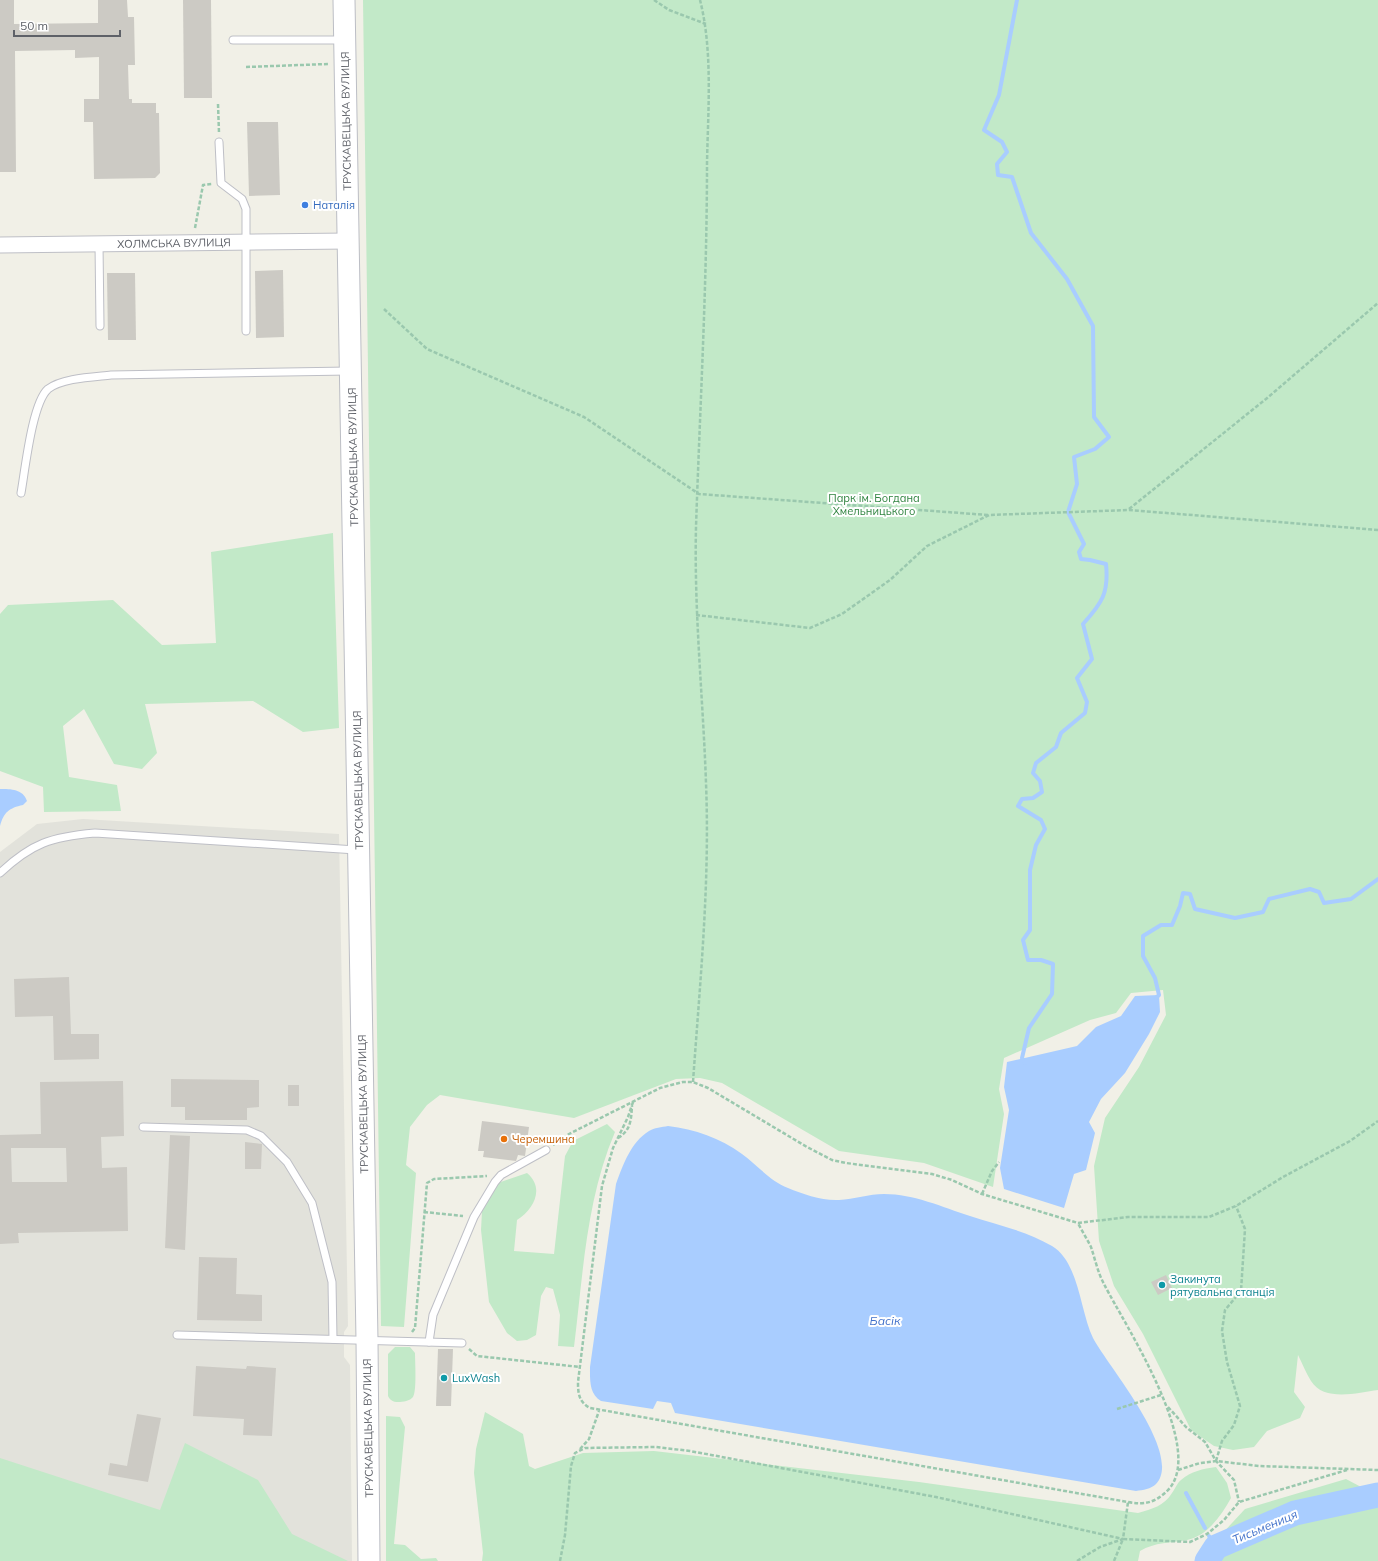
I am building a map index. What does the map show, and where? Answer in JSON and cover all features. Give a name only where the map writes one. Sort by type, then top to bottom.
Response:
[{"type":"main road","name":"ТРУСКАВЕЦЬКА ВУЛИЦЯ","points":[[344,0],[370,1561]]},
{"type":"street","name":"ХОЛМСЬКА ВУЛИЦЯ","points":[[0,246],[192,242],[349,241]]},
{"type":"lane","points":[[233,40],[345,40]]},
{"type":"lane","points":[[219,142],[221,183],[245,203],[246,331]]},
{"type":"lane","points":[[99,244],[100,326]]},
{"type":"lane","points":[[21,493],[34,421],[39,404],[48,389],[62,383],[74,379],[110,375],[351,371]]},
{"type":"lane","points":[[0,873],[19,855],[48,841],[95,833],[359,850]]},
{"type":"lane","points":[[143,1127],[248,1130],[261,1136],[287,1162],[312,1203],[330,1266],[332,1282],[333,1338]]},
{"type":"lane","points":[[428,1342],[433,1314],[474,1217],[495,1182],[501,1175],[546,1150]]},
{"type":"lane","points":[[177,1335],[333,1338],[462,1343]]},
{"type":"path","points":[[654,0],[669,10],[706,24]]},
{"type":"path","points":[[693,1082],[706,894],[706,784],[696,615],[696,526],[707,245],[708,104],[706,24],[700,0]]},
{"type":"path","points":[[246,67],[329,64]]},
{"type":"path","points":[[218,104],[219,121]]},
{"type":"path","points":[[192,242],[203,185],[221,183]]},
{"type":"path","points":[[1129,510],[1266,399],[1378,303]]},
{"type":"path","points":[[384,309],[427,349],[584,417],[698,494],[989,516],[1129,510],[1378,530]]},
{"type":"path","points":[[696,615],[810,628],[842,614],[890,580],[927,546],[989,516]]},
{"type":"path","points":[[546,1150],[569,1134],[660,1088],[683,1082],[693,1082],[708,1088],[807,1147],[832,1160],[932,1174],[952,1180],[982,1194],[1078,1223],[1128,1217],[1209,1217],[1236,1206],[1283,1177],[1350,1141],[1378,1121]]},
{"type":"path","points":[[633,1102],[608,1164],[602,1186],[580,1367],[578,1395],[580,1400],[590,1408],[599,1411],[1128,1502],[1147,1504],[1170,1489],[1178,1470],[1176,1442],[1167,1406],[1153,1372],[1103,1282],[1090,1246],[1078,1223]]},
{"type":"path","points":[[618,1138],[626,1132],[631,1121],[633,1102]]},
{"type":"path","points":[[982,1194],[992,1171],[999,1162]]},
{"type":"path","points":[[393,1341],[411,1334],[415,1328],[426,1188],[430,1181],[501,1175]]},
{"type":"path","points":[[1216,1461],[1222,1441],[1234,1426],[1240,1406],[1227,1362],[1222,1331],[1225,1310],[1241,1291],[1245,1229],[1236,1206]]},
{"type":"path","points":[[424,1212],[474,1217]]},
{"type":"path","points":[[462,1343],[477,1356],[580,1367]]},
{"type":"path","points":[[1117,1409],[1162,1395]]},
{"type":"path","points":[[1167,1406],[1186,1427],[1205,1442],[1216,1461],[1234,1480],[1239,1502]]},
{"type":"path","points":[[560,1561],[565,1535],[571,1466],[575,1453],[589,1439],[599,1411]]},
{"type":"path","points":[[579,1449],[632,1447],[690,1451],[936,1497],[1123,1539],[1190,1542],[1207,1534],[1224,1520],[1239,1502],[1347,1470]]},
{"type":"path","points":[[1178,1470],[1200,1462],[1216,1461],[1259,1466],[1378,1470]]},
{"type":"path","points":[[1114,1561],[1123,1539],[1128,1502]]},
{"type":"path","points":[[1077,1561],[1100,1547],[1123,1539]]},
{"type":"shaded area","points":[[83,819],[339,834],[348,1326],[344,1332],[344,1357],[350,1365],[352,1561],[0,1560],[0,852],[37,824]]},
{"type":"green space","name":"Парк ім. Богдана Хмельницького","points":[[363,0],[1378,0],[1378,1390],[1351,1394],[1332,1394],[1324,1392],[1317,1388],[1311,1381],[1298,1355],[1294,1392],[1305,1407],[1300,1418],[1267,1431],[1254,1447],[1233,1450],[1214,1446],[1191,1430],[1143,1334],[1114,1286],[1099,1241],[1094,1166],[1105,1118],[1139,1067],[1166,1015],[1163,990],[1131,993],[1116,1013],[1090,1020],[1004,1058],[999,1089],[1004,1114],[993,1187],[924,1163],[839,1151],[722,1083],[700,1078],[676,1079],[574,1118],[440,1095],[427,1105],[410,1127],[406,1165],[416,1173],[404,1327],[381,1326]]},
{"type":"green space","points":[[333,533],[339,728],[303,732],[253,701],[145,704],[157,753],[142,769],[114,764],[84,709],[63,726],[69,777],[117,785],[121,811],[44,812],[43,787],[0,771],[0,614],[8,605],[113,600],[162,645],[216,643],[211,552]]},
{"type":"green space","points":[[607,1124],[615,1132],[605,1158],[592,1211],[583,1265],[574,1347],[558,1346],[560,1315],[553,1289],[546,1287],[541,1296],[536,1335],[527,1340],[517,1341],[507,1333],[489,1302],[481,1230],[482,1211],[498,1183],[527,1173],[535,1185],[535,1198],[528,1210],[517,1220],[514,1251],[554,1254],[565,1156],[573,1141]]},
{"type":"green space","points":[[395,1347],[410,1347],[415,1353],[415,1383],[413,1397],[408,1400],[398,1402],[391,1400],[388,1396],[388,1354]]},
{"type":"green space","points":[[485,1412],[523,1434],[529,1466],[535,1469],[583,1453],[654,1451],[919,1482],[1138,1513],[1153,1508],[1165,1501],[1180,1481],[1189,1474],[1216,1467],[1227,1483],[1231,1498],[1214,1524],[1201,1534],[1195,1538],[1157,1544],[1146,1548],[1140,1551],[1138,1561],[482,1561],[483,1553],[474,1473],[476,1449]]},
{"type":"green space","points":[[386,1416],[400,1417],[405,1427],[394,1544],[405,1545],[421,1559],[436,1558],[438,1561],[386,1561]]},
{"type":"green space","points":[[185,1443],[258,1480],[292,1534],[348,1561],[0,1561],[0,1458],[160,1510]]},
{"type":"green space","points":[[1346,1479],[1378,1496],[1378,1561],[1219,1561],[1219,1537],[1245,1509]]},
{"type":"water","points":[[0,789],[16,790],[23,794],[27,801],[23,805],[8,811],[3,817],[0,826]]},
{"type":"water","points":[[1159,995],[1160,1012],[1149,1034],[1125,1073],[1101,1099],[1089,1122],[1095,1133],[1086,1170],[1074,1174],[1064,1208],[1004,1189],[1000,1168],[1009,1110],[1004,1087],[1007,1062],[1077,1046],[1096,1027],[1121,1016],[1135,996]]},
{"type":"water","name":"Басік","points":[[668,1126],[688,1129],[725,1143],[742,1154],[781,1185],[806,1195],[833,1200],[878,1194],[906,1196],[1022,1232],[1052,1246],[1061,1253],[1068,1263],[1078,1288],[1093,1338],[1140,1410],[1152,1432],[1160,1452],[1162,1470],[1156,1484],[1144,1490],[1136,1491],[675,1413],[671,1403],[657,1401],[653,1409],[601,1401],[592,1391],[590,1382],[590,1367],[616,1184],[628,1154],[637,1141],[651,1130]]},
{"type":"building","points":[[0,0],[14,0],[14,24],[98,23],[98,0],[127,0],[128,17],[134,17],[135,65],[128,65],[129,99],[132,99],[132,103],[156,103],[156,113],[159,113],[160,173],[155,178],[94,179],[93,122],[84,122],[84,99],[99,99],[99,57],[75,58],[75,50],[15,51],[16,172],[0,172]]},
{"type":"building","points":[[183,0],[211,0],[212,98],[184,98]]},
{"type":"building","points":[[247,122],[278,122],[280,195],[249,196]]},
{"type":"building","points":[[283,270],[284,337],[256,338],[255,271]]},
{"type":"building","points":[[107,273],[135,273],[136,340],[108,340]]},
{"type":"building","points":[[69,977],[71,1034],[99,1034],[99,1059],[54,1060],[53,1016],[15,1017],[14,979]]},
{"type":"building","points":[[171,1079],[259,1080],[259,1107],[247,1108],[247,1120],[185,1120],[185,1107],[171,1107]]},
{"type":"building","points":[[123,1081],[124,1136],[101,1137],[102,1168],[127,1167],[128,1231],[18,1233],[19,1243],[0,1244],[0,1135],[41,1134],[40,1082]],"holes":[[[11,1148],[66,1148],[67,1182],[12,1182]]]},
{"type":"building","points":[[288,1085],[299,1085],[299,1106],[288,1106]]},
{"type":"building","name":"Черемшина","points":[[482,1121],[529,1127],[525,1156],[518,1155],[516,1161],[483,1157],[484,1151],[478,1151]]},
{"type":"building","points":[[170,1135],[190,1136],[185,1250],[165,1248]]},
{"type":"building","points":[[245,1142],[262,1144],[261,1169],[245,1169]]},
{"type":"building","points":[[199,1257],[237,1258],[236,1294],[262,1295],[262,1321],[197,1320]]},
{"type":"building","name":"Закинута рятувальна станція","points":[[1166,1275],[1172,1288],[1158,1295],[1151,1282]]},
{"type":"building","name":"LuxWash","points":[[438,1349],[453,1349],[451,1406],[436,1406]]},
{"type":"building","points":[[196,1366],[246,1369],[247,1366],[276,1368],[272,1436],[243,1435],[244,1419],[193,1416]]},
{"type":"building","points":[[137,1414],[161,1418],[148,1482],[108,1475],[110,1463],[127,1466]]},
{"type":"waterway","points":[[1017,0],[999,95],[984,130],[1002,142],[1007,152],[997,164],[998,175],[1012,177],[1031,233],[1067,279],[1093,326],[1094,417],[1109,437],[1095,449],[1074,457],[1077,484],[1068,512],[1084,544],[1079,552],[1081,559],[1106,564],[1107,574],[1103,597],[1095,610],[1083,624],[1092,659],[1077,678],[1087,702],[1085,713],[1061,733],[1056,747],[1036,763],[1033,773],[1040,781],[1042,792],[1033,798],[1022,799],[1018,806],[1041,820],[1045,829],[1036,845],[1030,870],[1030,930],[1023,940],[1028,960],[1041,960],[1053,964],[1052,994],[1029,1028],[1022,1058],[1025,1063]]},
{"type":"waterway","points":[[1156,998],[1159,995],[1155,978],[1143,956],[1143,936],[1161,925],[1172,925],[1180,906],[1183,893],[1190,894],[1195,909],[1235,918],[1263,912],[1269,899],[1310,889],[1319,892],[1324,903],[1351,899],[1378,879]]},
{"type":"waterway","points":[[1186,1493],[1205,1528]]},
{"type":"waterway","name":"Тисьмениця","points":[[1207,1561],[1216,1547],[1295,1513],[1378,1495]]},
{"type":"waterway","points":[[1209,1536],[1216,1547]]},
{"type":"place","name":"Наталія","points":[[305,205]]},
{"type":"place","name":"Черемшина","points":[[504,1139]]},
{"type":"place","name":"Закинута рятувальна станція","points":[[1162,1285]]},
{"type":"place","name":"LuxWash","points":[[444,1378]]}]
